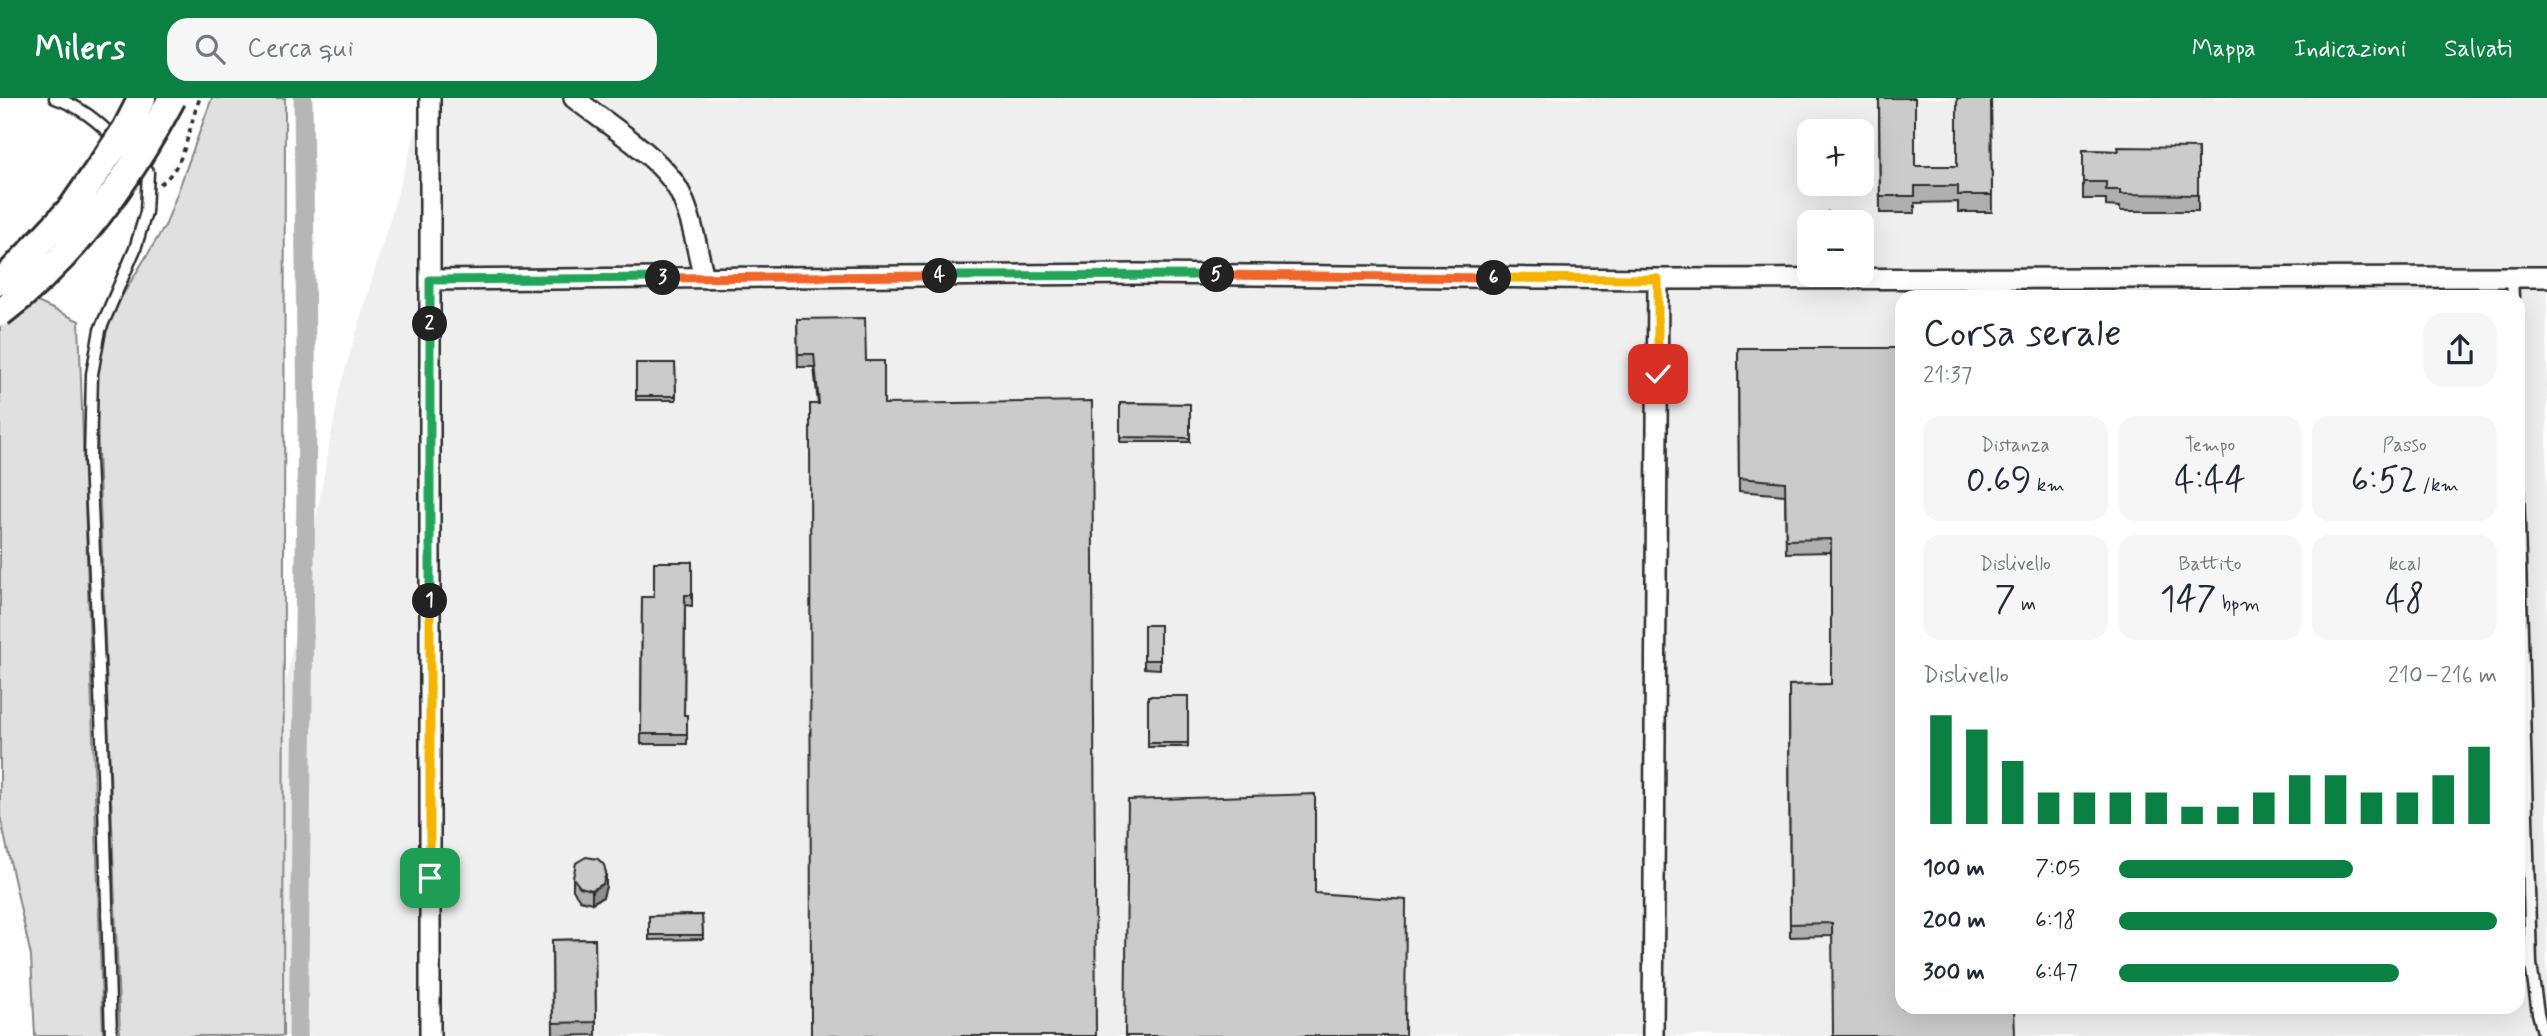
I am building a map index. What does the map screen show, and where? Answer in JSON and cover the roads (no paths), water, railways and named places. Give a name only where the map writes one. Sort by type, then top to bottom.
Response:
[{"type":"street","points":[[0,281],[11,273],[72,208],[126,129],[142,98]]},
{"type":"street","points":[[0,313],[26,293],[93,225],[149,142],[172,98]]},
{"type":"street","points":[[430,98],[430,1036]]},
{"type":"street","points":[[574,98],[667,172],[680,193],[692,225],[704,278]]},
{"type":"street","points":[[430,280],[1150,274],[1658,279],[2547,277]]},
{"type":"street","points":[[1653,1036],[1658,279]]},
{"type":"lane","points":[[55,98],[76,105],[99,122],[148,172],[146,212],[135,249],[100,330],[92,374],[90,460],[111,1036]]},
{"type":"lane","points":[[2512,277],[2513,290]]},
{"type":"lane","points":[[2525,744],[2531,964],[2544,1036]]},
{"type":"waterway","points":[[298,1036],[307,425],[303,98]]}]
